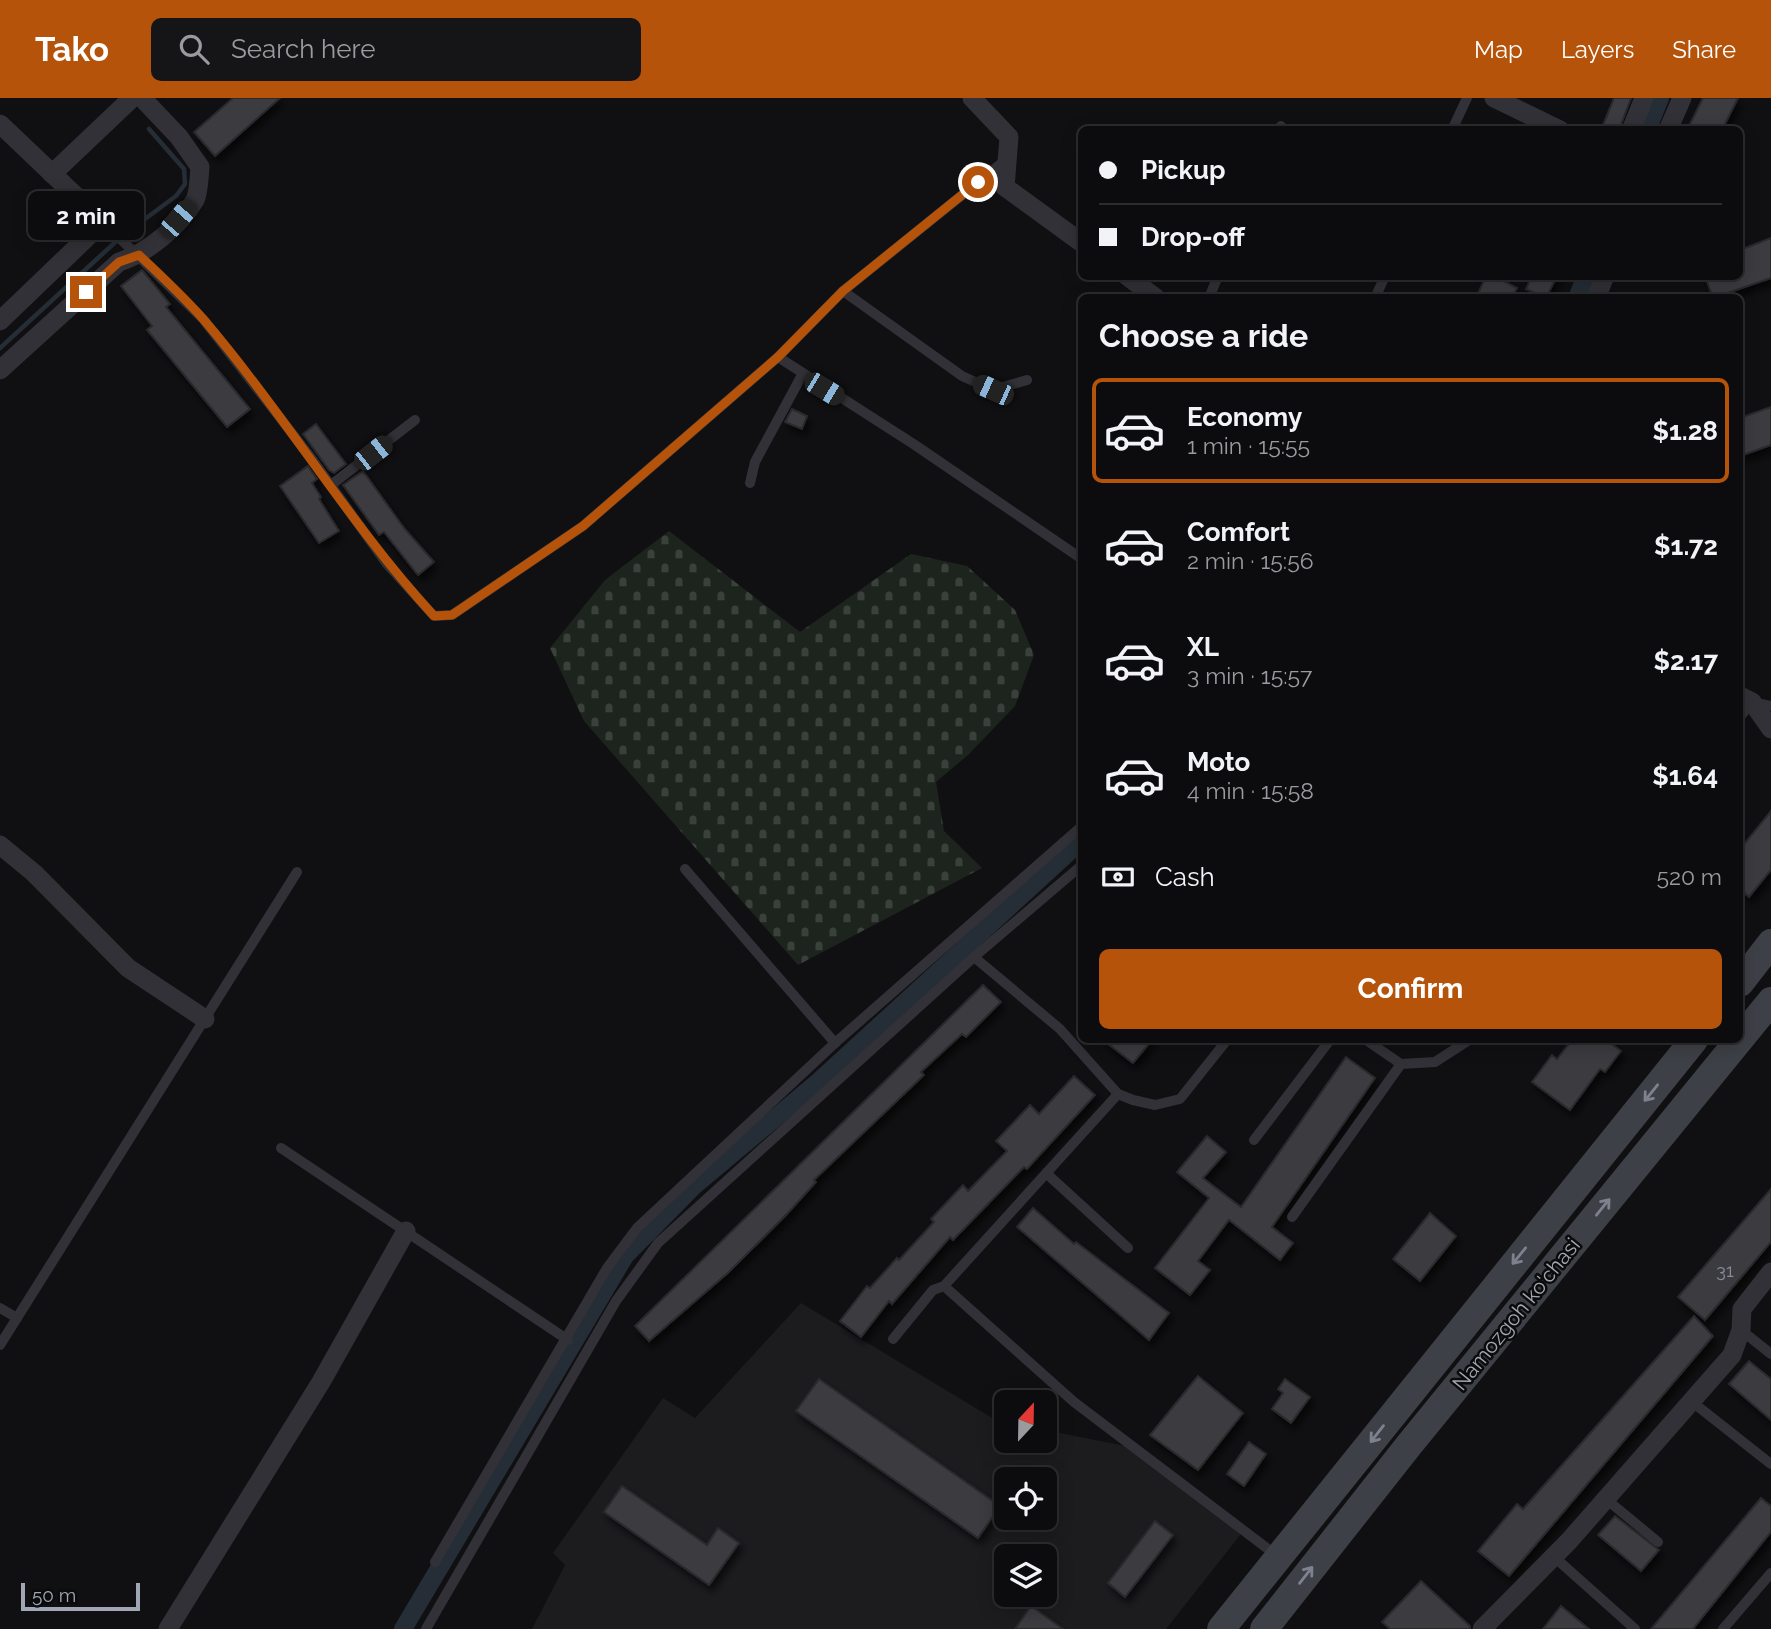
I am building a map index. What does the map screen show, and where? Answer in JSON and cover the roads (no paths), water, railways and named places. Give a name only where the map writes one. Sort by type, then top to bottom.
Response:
[{"type":"main road","points":[[1743,979],[1771,943]]},
{"type":"main road","name":"Namozgoh ko'chasi","points":[[1743,1040],[1769,1009]]},
{"type":"main road","name":"Namozgoh ko'chasi","points":[[1254,1620],[1279,1557],[1692,1043]]},
{"type":"main road","name":"Namozgoh ko'chasi","points":[[1254,1620],[1393,1465],[1740,1043]]},
{"type":"main road","points":[[1608,1146],[1635,1168]]},
{"type":"street","points":[[52,174],[132,98]]},
{"type":"street","points":[[0,370],[119,262],[139,255],[160,240],[195,199],[200,167],[179,137],[142,98]]},
{"type":"street","points":[[972,98],[1009,137],[1005,187],[1078,240]]},
{"type":"street","points":[[1493,98],[1552,126]]},
{"type":"street","points":[[1633,126],[1644,98]]},
{"type":"street","points":[[1670,126],[1682,98]]},
{"type":"street","points":[[0,124],[103,222],[0,321]]},
{"type":"street","points":[[1132,280],[1151,294]]},
{"type":"street","points":[[1750,705],[1771,729]]},
{"type":"street","points":[[0,845],[34,873],[128,968],[205,1019]]},
{"type":"street","points":[[168,1629],[321,1382],[406,1231]]},
{"type":"street","points":[[1482,1629],[1552,1555],[1569,1541],[1732,1354],[1741,1330],[1742,1309],[1771,1272]]},
{"type":"lane","points":[[1454,126],[1467,98]]},
{"type":"lane","points":[[103,222],[203,318],[331,485],[387,564],[434,616],[452,615],[583,526],[778,357],[843,291],[1007,159]]},
{"type":"lane","points":[[843,291],[962,376],[993,390],[1027,380]]},
{"type":"lane","points":[[778,357],[802,375],[915,444],[1078,556]]},
{"type":"lane","points":[[750,483],[755,462],[802,375]]},
{"type":"lane","points":[[331,485],[415,420]]},
{"type":"lane","points":[[435,1562],[568,1340],[607,1269],[637,1228],[835,1043],[1078,830]]},
{"type":"lane","points":[[426,1629],[615,1301],[658,1243],[974,957],[1078,868]]},
{"type":"lane","points":[[685,869],[835,1043]]},
{"type":"lane","points":[[0,1345],[297,872]]},
{"type":"lane","points":[[974,957],[1059,1029],[1118,1094],[1155,1105],[1180,1098],[1225,1043]]},
{"type":"lane","points":[[1254,1140],[1329,1043]]},
{"type":"lane","points":[[1370,1043],[1401,1064],[1435,1062],[1464,1043]]},
{"type":"lane","points":[[1292,1217],[1401,1064]]},
{"type":"lane","points":[[893,1339],[933,1290],[944,1286],[1118,1094]]},
{"type":"lane","points":[[281,1148],[568,1340]]},
{"type":"lane","points":[[1046,1173],[1128,1248]]},
{"type":"lane","points":[[944,1286],[1074,1402],[1279,1557]]},
{"type":"lane","points":[[0,1308],[17,1318]]},
{"type":"lane","points":[[1741,1330],[1771,1354]]},
{"type":"lane","points":[[1691,1401],[1771,1464]]},
{"type":"lane","points":[[1605,1498],[1658,1542]]},
{"type":"lane","points":[[1552,1555],[1635,1629]]},
{"type":"lane","points":[[1723,1629],[1771,1573]]},
{"type":"waterway","points":[[1649,126],[1660,98]]},
{"type":"waterway","points":[[0,348],[122,236],[176,196],[185,184],[184,169],[149,129]]},
{"type":"waterway","points":[[1579,294],[1584,280]]},
{"type":"waterway","points":[[403,1629],[625,1256],[695,1185],[818,1082],[1078,844]]}]
